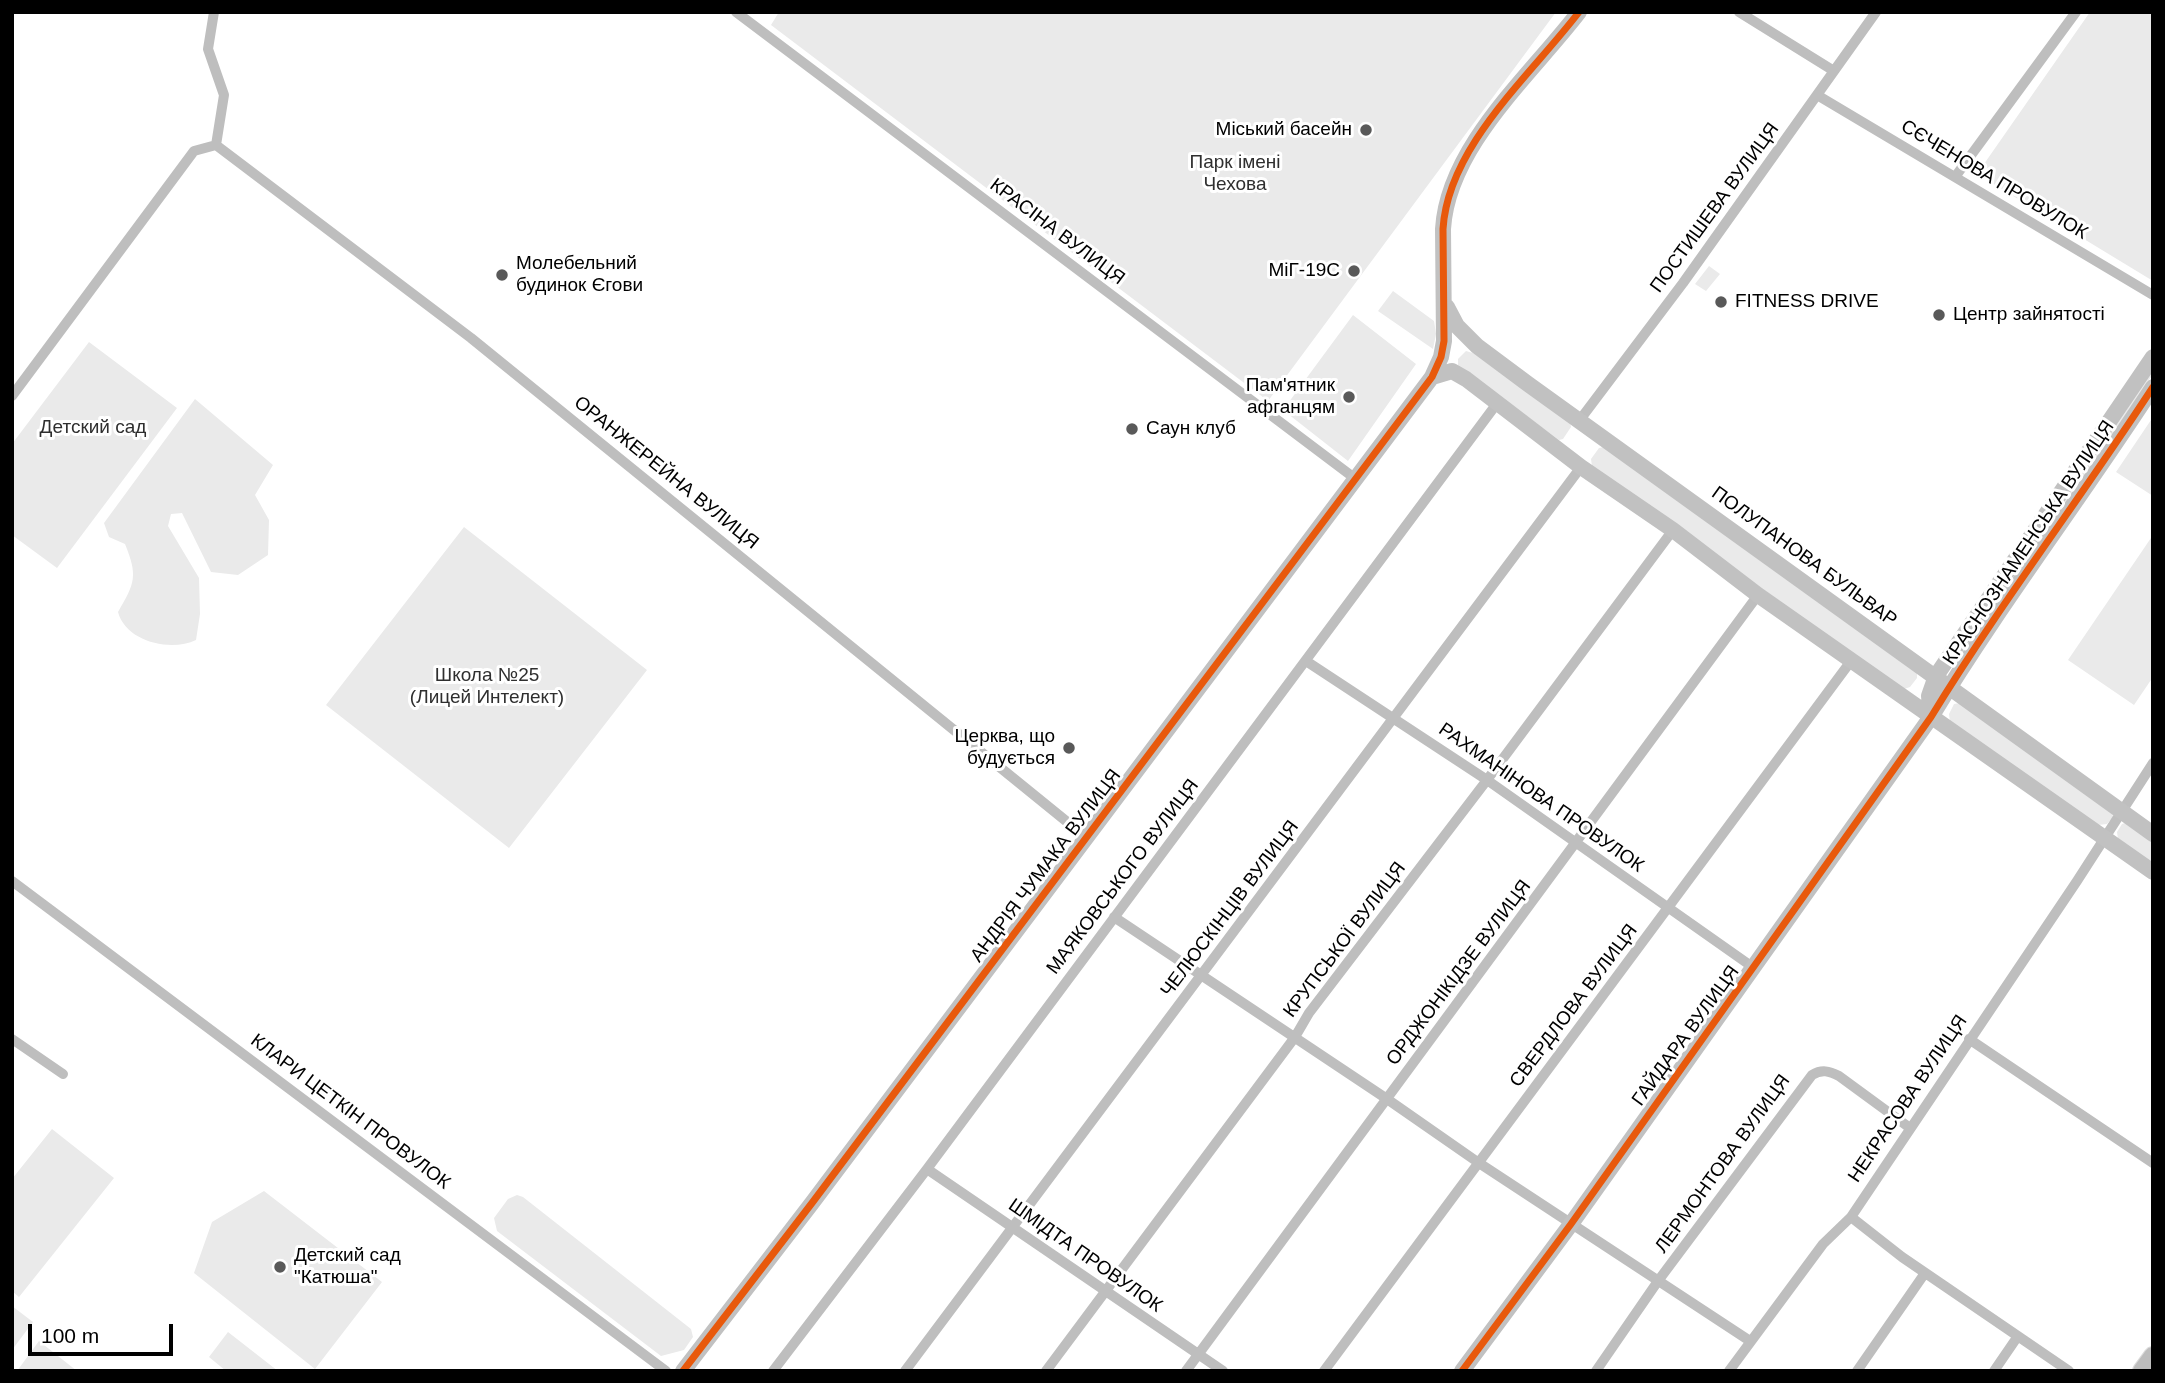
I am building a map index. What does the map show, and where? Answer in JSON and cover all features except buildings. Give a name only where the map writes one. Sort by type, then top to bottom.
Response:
[{"type":"main road","points":[[2142,1371],[2153,1356]]},
{"type":"street","points":[[12,396],[194,151],[216,145],[224,95],[208,49],[214,12]]},
{"type":"street","name":"КРАСІНА ВУЛИЦЯ","points":[[736,12],[1357,480]]},
{"type":"street","name":"АНДРІЯ ЧУМАКА ВУЛИЦЯ","points":[[683,1371],[1432,377],[1441,357],[1446,325],[1444,212],[1462,166],[1472,147],[1501,107],[1579,12]]},
{"type":"street","points":[[1739,12],[1834,71]]},
{"type":"street","name":"ПОСТИШЕВА ВУЛИЦЯ","points":[[1579,421],[1683,284],[1876,12]]},
{"type":"street","points":[[1955,177],[2076,12]]},
{"type":"street","name":"СЄЧЕНОВА ПРОВУЛОК","points":[[1817,95],[2153,295]]},
{"type":"street","name":"ОРАНЖЕРЕЙНА ВУЛИЦЯ","points":[[216,145],[471,338],[1087,838]]},
{"type":"street","name":"ПОЛУПАНОВА БУЛЬВАР","points":[[1444,301],[1457,326],[1477,346],[2153,834]]},
{"type":"street","points":[[1441,357],[1450,346],[1464,342],[1477,346]]},
{"type":"street","name":"КРАСНОЗНАМЕНСЬКА ВУЛИЦЯ","points":[[1931,717],[1929,696],[1936,676],[2153,357]]},
{"type":"street","points":[[1432,377],[1452,371],[1498,402],[1581,467],[1673,530],[1758,595],[2153,872]]},
{"type":"street","name":"КРАСНОЗНАМЕНСЬКА ВУЛИЦЯ","points":[[1931,717],[2153,387]]},
{"type":"street","name":"МАЯКОВСЬКОГО ВУЛИЦЯ","points":[[773,1371],[927,1169],[1498,402]]},
{"type":"street","name":"ЧЕЛЮСКІНЦІВ ВУЛИЦЯ","points":[[905,1371],[1581,467]]},
{"type":"street","name":"КРУПСЬКОЇ ВУЛИЦЯ","points":[[1046,1371],[1295,1037],[1309,1013],[1673,530]]},
{"type":"street","name":"ОРДЖОНІКІДЗЕ ВУЛИЦЯ","points":[[1186,1371],[1758,595]]},
{"type":"street","name":"РАХМАНІНОВА ПРОВУЛОК","points":[[1306,661],[1487,780],[1754,968]]},
{"type":"street","name":"СВЕРДЛОВА ВУЛИЦЯ","points":[[1324,1371],[1851,661]]},
{"type":"street","name":"ГАЙДАРА ВУЛИЦЯ","points":[[1462,1371],[1571,1224],[1931,717]]},
{"type":"street","name":"НЕКРАСОВА ВУЛИЦЯ","points":[[1729,1371],[1823,1244],[1851,1217],[2153,762]]},
{"type":"street","name":"КЛАРИ ЦЕТКІН ПРОВУЛОК","points":[[12,881],[666,1371]]},
{"type":"street","points":[[1114,917],[1203,974],[1479,1163],[1750,1341]]},
{"type":"street","points":[[12,1039],[63,1074]]},
{"type":"street","points":[[1969,1039],[2153,1163]]},
{"type":"street","name":"ЛЕРМОНТОВА ВУЛИЦЯ","points":[[1596,1371],[1658,1281],[1812,1075],[1820,1070],[1830,1071],[1910,1128]]},
{"type":"street","name":"ШМІДТА ПРОВУЛОК","points":[[927,1169],[1223,1371]]},
{"type":"street","points":[[1851,1217],[1925,1273],[2068,1371]]},
{"type":"street","points":[[1857,1371],[1925,1273]]},
{"type":"street","points":[[1994,1371],[2018,1336]]},
{"type":"green space","name":"Парк імені Чехова","points":[[779,12],[1556,12],[1268,401],[771,25]]},
{"type":"green space","points":[[2090,12],[2153,12],[2153,281],[1977,174]]},
{"type":"green space","points":[[1709,266],[1720,274],[1706,291],[1695,284]]},
{"type":"green space","points":[[1393,291],[1434,321],[1436,334],[1433,349],[1378,311]]},
{"type":"green space","points":[[1353,315],[1416,364],[1348,461],[1283,410]]},
{"type":"green space","name":"Детский сад","points":[[89,342],[177,408],[57,568],[12,535],[12,444]]},
{"type":"green space","points":[[1466,351],[1476,354],[1570,422],[1571,427],[1563,439],[1559,440],[1458,366],[1458,359]]},
{"type":"green space","points":[[2153,368],[2153,374],[1956,670],[1951,667]]},
{"type":"green space","points":[[195,399],[273,465],[255,495],[269,520],[268,555],[238,575],[211,572],[182,513],[171,514],[168,526],[199,578],[200,614],[196,640],[174,645],[162,644],[151,642],[130,631],[118,612],[131,586],[132,564],[125,544],[109,537],[104,523]]},
{"type":"green space","points":[[2153,417],[2153,496],[2116,472]]},
{"type":"green space","points":[[1604,447],[1917,673],[1917,678],[1910,687],[1904,689],[1897,686],[1592,466],[1591,459],[1599,448]]},
{"type":"green space","name":"Школа №25 (Лицей Интелект)","points":[[464,527],[647,670],[509,848],[326,705]]},
{"type":"green space","points":[[2153,535],[2153,677],[2134,705],[2068,660]]},
{"type":"green space","points":[[1960,703],[2112,809],[2113,817],[2107,824],[2098,825],[1950,722],[1949,714],[1954,704]]},
{"type":"green space","points":[[2128,822],[2153,840],[2153,864],[2118,839],[2117,832],[2122,824]]},
{"type":"green space","points":[[52,1129],[114,1178],[19,1297],[12,1291],[12,1179]]},
{"type":"green space","points":[[264,1191],[382,1282],[315,1369],[194,1273],[212,1222]]},
{"type":"green space","points":[[517,1195],[691,1329],[693,1337],[684,1350],[661,1356],[497,1231],[494,1218],[508,1199]]},
{"type":"green space","points":[[12,1306],[33,1322],[12,1350]]},
{"type":"green space","points":[[228,1332],[278,1371],[226,1371],[209,1357]]},
{"type":"green space","points":[[39,1341],[77,1371],[17,1371]]},
{"type":"cycle path","points":[[683,1371],[1432,377],[1441,357],[1444,341],[1443,229],[1448,198],[1476,140],[1495,113],[1579,12]]},
{"type":"cycle path","points":[[1462,1371],[1571,1224],[1931,717],[2153,387]]},
{"type":"place","name":"Міський басейн","points":[[1366,130]]},
{"type":"place","name":"МіГ-19С","points":[[1354,271]]},
{"type":"place","name":"Молебельний будинок Єгови","points":[[502,275]]},
{"type":"place","name":"FITNESS DRIVE","points":[[1721,302]]},
{"type":"place","name":"Центр зайнятості","points":[[1939,315]]},
{"type":"place","name":"Пам'ятник афганцям","points":[[1349,397]]},
{"type":"place","name":"Саун клуб","points":[[1132,429]]},
{"type":"place","name":"Церква, що будується","points":[[1069,748]]},
{"type":"place","name":"Детский сад \"Катюша\"","points":[[280,1267]]}]
